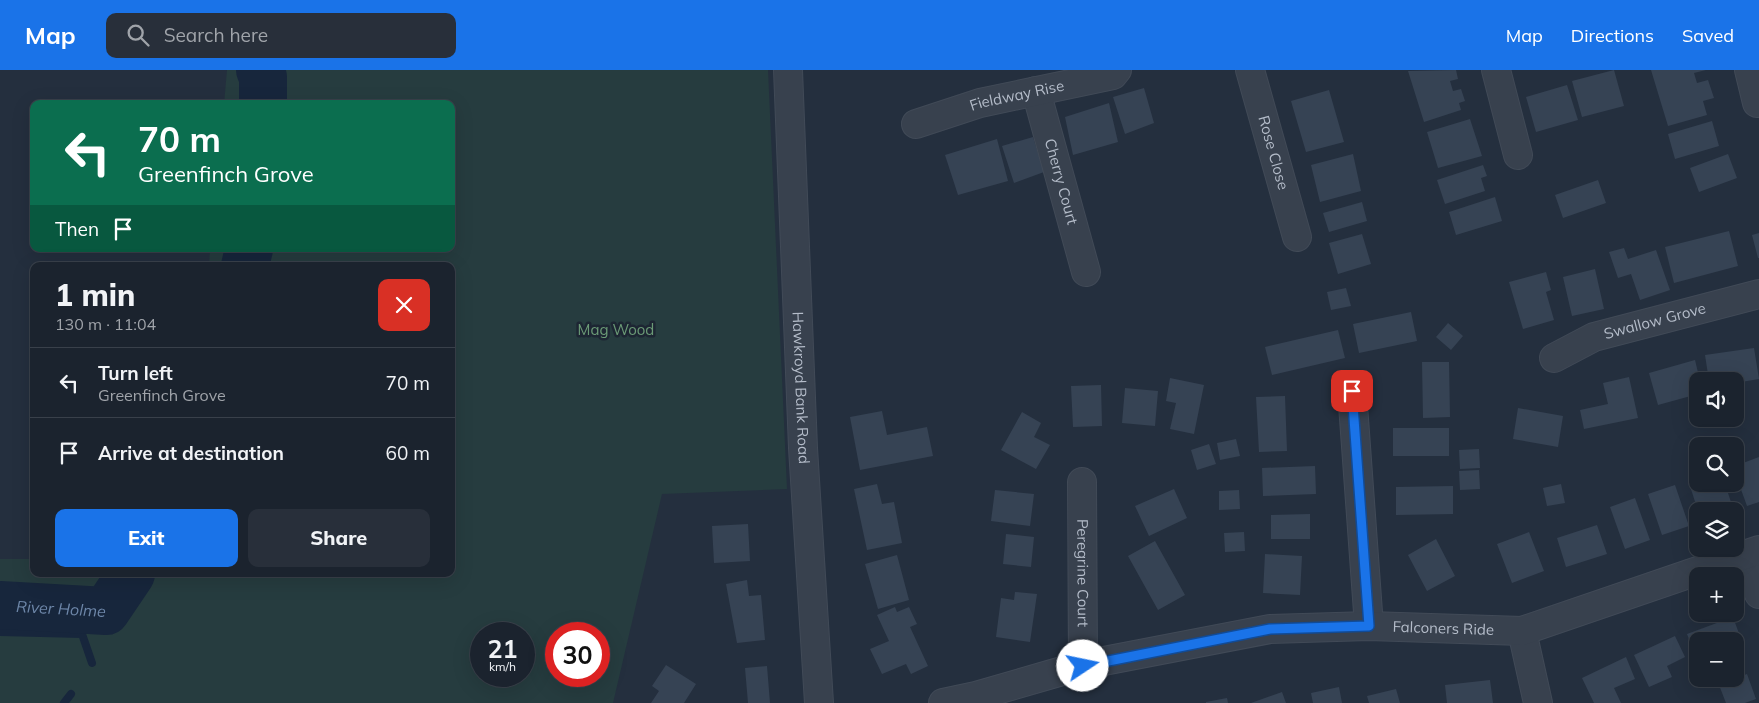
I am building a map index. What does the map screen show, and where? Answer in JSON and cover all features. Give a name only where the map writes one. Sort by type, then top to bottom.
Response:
[{"type":"street","name":"Hawkroyd Bank Road","points":[[788,70],[803,448],[818,703]]},
{"type":"street","name":"Fieldway Rise","points":[[916,124],[980,103],[1113,75],[1117,70]]},
{"type":"street","name":"Rose Close","points":[[1250,70],[1297,237]]},
{"type":"street","points":[[1749,70],[1757,103]]},
{"type":"street","points":[[1504,72],[1518,155]]},
{"type":"street","name":"Cherry Court","points":[[1036,91],[1086,272]]},
{"type":"street","name":"Swallow Grove","points":[[1554,358],[1594,337],[1759,294]]},
{"type":"street","points":[[1352,391],[1369,626]]},
{"type":"street","name":"Peregrine Court","points":[[1082,482],[1083,666]]},
{"type":"street","points":[[1751,553],[1759,594]]},
{"type":"street","name":"Falconers Ride","points":[[943,703],[976,696],[1083,666],[1270,629],[1369,626],[1522,632],[1751,553]]},
{"type":"street","points":[[1522,632],[1538,703]]},
{"type":"green space","name":"Mag Wood","points":[[227,70],[768,70],[787,489],[662,494],[613,703],[0,703],[0,559],[30,559],[30,577],[455,577],[455,262],[209,262],[210,252],[455,252],[455,100],[224,100]]},
{"type":"building","points":[[1456,70],[1458,79],[1450,81],[1453,91],[1461,89],[1465,101],[1459,103],[1461,110],[1424,122],[1408,71]]},
{"type":"building","points":[[1614,70],[1624,106],[1582,117],[1572,81]]},
{"type":"building","points":[[1651,70],[1706,70],[1694,73],[1697,83],[1708,80],[1714,98],[1703,101],[1707,115],[1668,126]]},
{"type":"building","points":[[1567,85],[1578,120],[1536,132],[1526,97]]},
{"type":"building","points":[[1144,88],[1154,123],[1125,134],[1113,97]]},
{"type":"building","points":[[1329,90],[1344,142],[1306,152],[1291,101]]},
{"type":"building","points":[[1109,103],[1118,142],[1073,155],[1065,117]]},
{"type":"building","points":[[1470,119],[1482,156],[1438,168],[1427,132]]},
{"type":"building","points":[[1712,121],[1719,146],[1675,159],[1668,134]]},
{"type":"building","points":[[1033,137],[1044,172],[1014,183],[1002,146]]},
{"type":"building","points":[[997,139],[1008,181],[958,195],[945,155]]},
{"type":"building","points":[[1353,154],[1361,191],[1320,202],[1311,165]]},
{"type":"building","points":[[1728,154],[1737,178],[1699,192],[1690,168]]},
{"type":"building","points":[[1483,165],[1487,176],[1481,178],[1485,191],[1445,204],[1437,180]]},
{"type":"building","points":[[1598,180],[1606,203],[1563,218],[1555,195]]},
{"type":"building","points":[[1495,197],[1502,221],[1456,235],[1449,212]]},
{"type":"building","points":[[1362,202],[1367,221],[1329,232],[1323,213]]},
{"type":"building","points":[[1729,231],[1738,266],[1674,283],[1665,247]]},
{"type":"building","points":[[1759,233],[1759,258],[1758,258],[1752,235]]},
{"type":"building","points":[[1362,234],[1371,264],[1338,274],[1329,243]]},
{"type":"building","points":[[1624,248],[1628,259],[1656,250],[1670,290],[1640,300],[1631,274],[1618,278],[1609,252]]},
{"type":"building","points":[[1595,269],[1604,309],[1572,316],[1563,277]]},
{"type":"building","points":[[1546,272],[1551,290],[1546,292],[1554,320],[1523,329],[1509,282]]},
{"type":"building","points":[[1346,288],[1351,306],[1331,310],[1327,292]]},
{"type":"building","points":[[1411,312],[1417,341],[1359,353],[1353,324]]},
{"type":"building","points":[[1448,323],[1463,336],[1451,350],[1436,337]]},
{"type":"building","points":[[1338,330],[1345,358],[1272,375],[1265,347]]},
{"type":"building","points":[[1754,348],[1759,379],[1744,382],[1744,372],[1708,372],[1705,355]]},
{"type":"building","points":[[1695,360],[1698,372],[1689,372],[1689,396],[1658,405],[1649,373]]},
{"type":"building","points":[[1422,362],[1449,362],[1450,417],[1423,418]]},
{"type":"building","points":[[1629,377],[1638,418],[1584,429],[1580,410],[1608,404],[1603,383]]},
{"type":"building","points":[[1170,378],[1204,385],[1194,434],[1170,429],[1176,403],[1166,401]]},
{"type":"building","points":[[1101,385],[1102,426],[1073,427],[1071,386]]},
{"type":"building","points":[[1125,388],[1158,391],[1155,426],[1122,423]]},
{"type":"building","points":[[1285,396],[1287,451],[1259,452],[1256,397]]},
{"type":"building","points":[[1518,408],[1563,416],[1558,447],[1513,439]]},
{"type":"building","points":[[882,411],[887,435],[927,427],[933,456],[860,470],[850,417]]},
{"type":"building","points":[[1022,412],[1041,423],[1034,437],[1050,445],[1036,469],[1001,450]]},
{"type":"building","points":[[1393,428],[1449,428],[1449,456],[1393,456]]},
{"type":"building","points":[[1236,439],[1240,456],[1220,460],[1217,443]]},
{"type":"building","points":[[1209,444],[1216,464],[1197,470],[1191,450]]},
{"type":"building","points":[[1479,449],[1480,468],[1460,469],[1459,450]]},
{"type":"building","points":[[1759,457],[1759,502],[1747,506],[1742,492],[1744,492],[1744,463]]},
{"type":"building","points":[[1315,466],[1316,494],[1263,496],[1262,468]]},
{"type":"building","points":[[1479,470],[1480,489],[1460,490],[1459,471]]},
{"type":"building","points":[[877,484],[882,504],[894,502],[902,543],[867,550],[854,489]]},
{"type":"building","points":[[1561,484],[1565,503],[1547,506],[1543,488]]},
{"type":"building","points":[[1675,485],[1689,526],[1662,535],[1648,494]]},
{"type":"building","points":[[1453,486],[1453,514],[1396,515],[1396,487]]},
{"type":"building","points":[[1174,489],[1187,518],[1149,536],[1135,506]]},
{"type":"building","points":[[995,490],[1034,494],[1030,526],[991,521]]},
{"type":"building","points":[[1239,490],[1240,509],[1219,510],[1219,491]]},
{"type":"building","points":[[1692,492],[1728,492],[1731,502],[1695,502]]},
{"type":"building","points":[[1635,498],[1650,540],[1625,549],[1610,507]]},
{"type":"building","points":[[1310,514],[1310,539],[1271,539],[1271,515]]},
{"type":"building","points":[[748,524],[750,561],[714,563],[712,526]]},
{"type":"building","points":[[1597,525],[1607,554],[1566,567],[1557,538]]},
{"type":"building","points":[[1244,532],[1245,551],[1225,552],[1224,533]]},
{"type":"building","points":[[1529,532],[1544,571],[1512,583],[1497,544]]},
{"type":"building","points":[[1006,534],[1034,537],[1031,567],[1003,564]]},
{"type":"building","points":[[1436,539],[1455,576],[1427,591],[1408,555]]},
{"type":"building","points":[[1155,541],[1185,595],[1158,610],[1128,556]]},
{"type":"building","points":[[1265,554],[1302,556],[1300,595],[1263,593]]},
{"type":"building","points":[[897,555],[909,600],[878,609],[865,564]]},
{"type":"building","points":[[747,580],[749,596],[761,595],[765,640],[737,643],[726,584]]},
{"type":"building","points":[[1015,592],[1037,594],[1030,642],[996,637],[1001,598],[1014,600]]},
{"type":"building","points":[[895,607],[897,612],[909,607],[917,624],[910,627],[928,666],[911,674],[906,664],[882,674],[870,649],[889,641],[877,615]]},
{"type":"building","points":[[1719,622],[1735,622],[1738,632],[1692,632]]},
{"type":"building","points":[[1675,636],[1685,657],[1667,666],[1672,677],[1649,687],[1634,655]]},
{"type":"building","points":[[1626,657],[1635,679],[1614,688],[1621,703],[1594,703],[1582,678]]},
{"type":"building","points":[[666,665],[696,684],[684,703],[651,703],[659,691],[652,686]]},
{"type":"building","points":[[767,666],[770,703],[748,703],[745,668]]},
{"type":"building","points":[[1747,674],[1756,699],[1745,703],[1726,703],[1720,687],[1744,687],[1744,675]]},
{"type":"building","points":[[1490,680],[1493,703],[1447,703],[1445,685]]},
{"type":"building","points":[[1339,687],[1342,703],[1313,703],[1311,693]]},
{"type":"building","points":[[1396,689],[1400,703],[1369,703],[1367,696]]},
{"type":"building","points":[[1282,692],[1286,703],[1251,703]]},
{"type":"building","points":[[1227,698],[1228,703],[1206,703],[1206,702]]},
{"type":"waterway","name":"River Holme","points":[[260,70],[263,77],[263,100]]},
{"type":"waterway","name":"River Holme","points":[[246,262],[248,252]]},
{"type":"waterway","name":"River Holme","points":[[0,605],[106,611],[129,577]]},
{"type":"waterway","points":[[0,632],[82,634],[92,663]]},
{"type":"waterway","points":[[64,703],[71,694]]},
{"type":"route","points":[[1083,666],[1270,629],[1369,626],[1352,391]]}]
